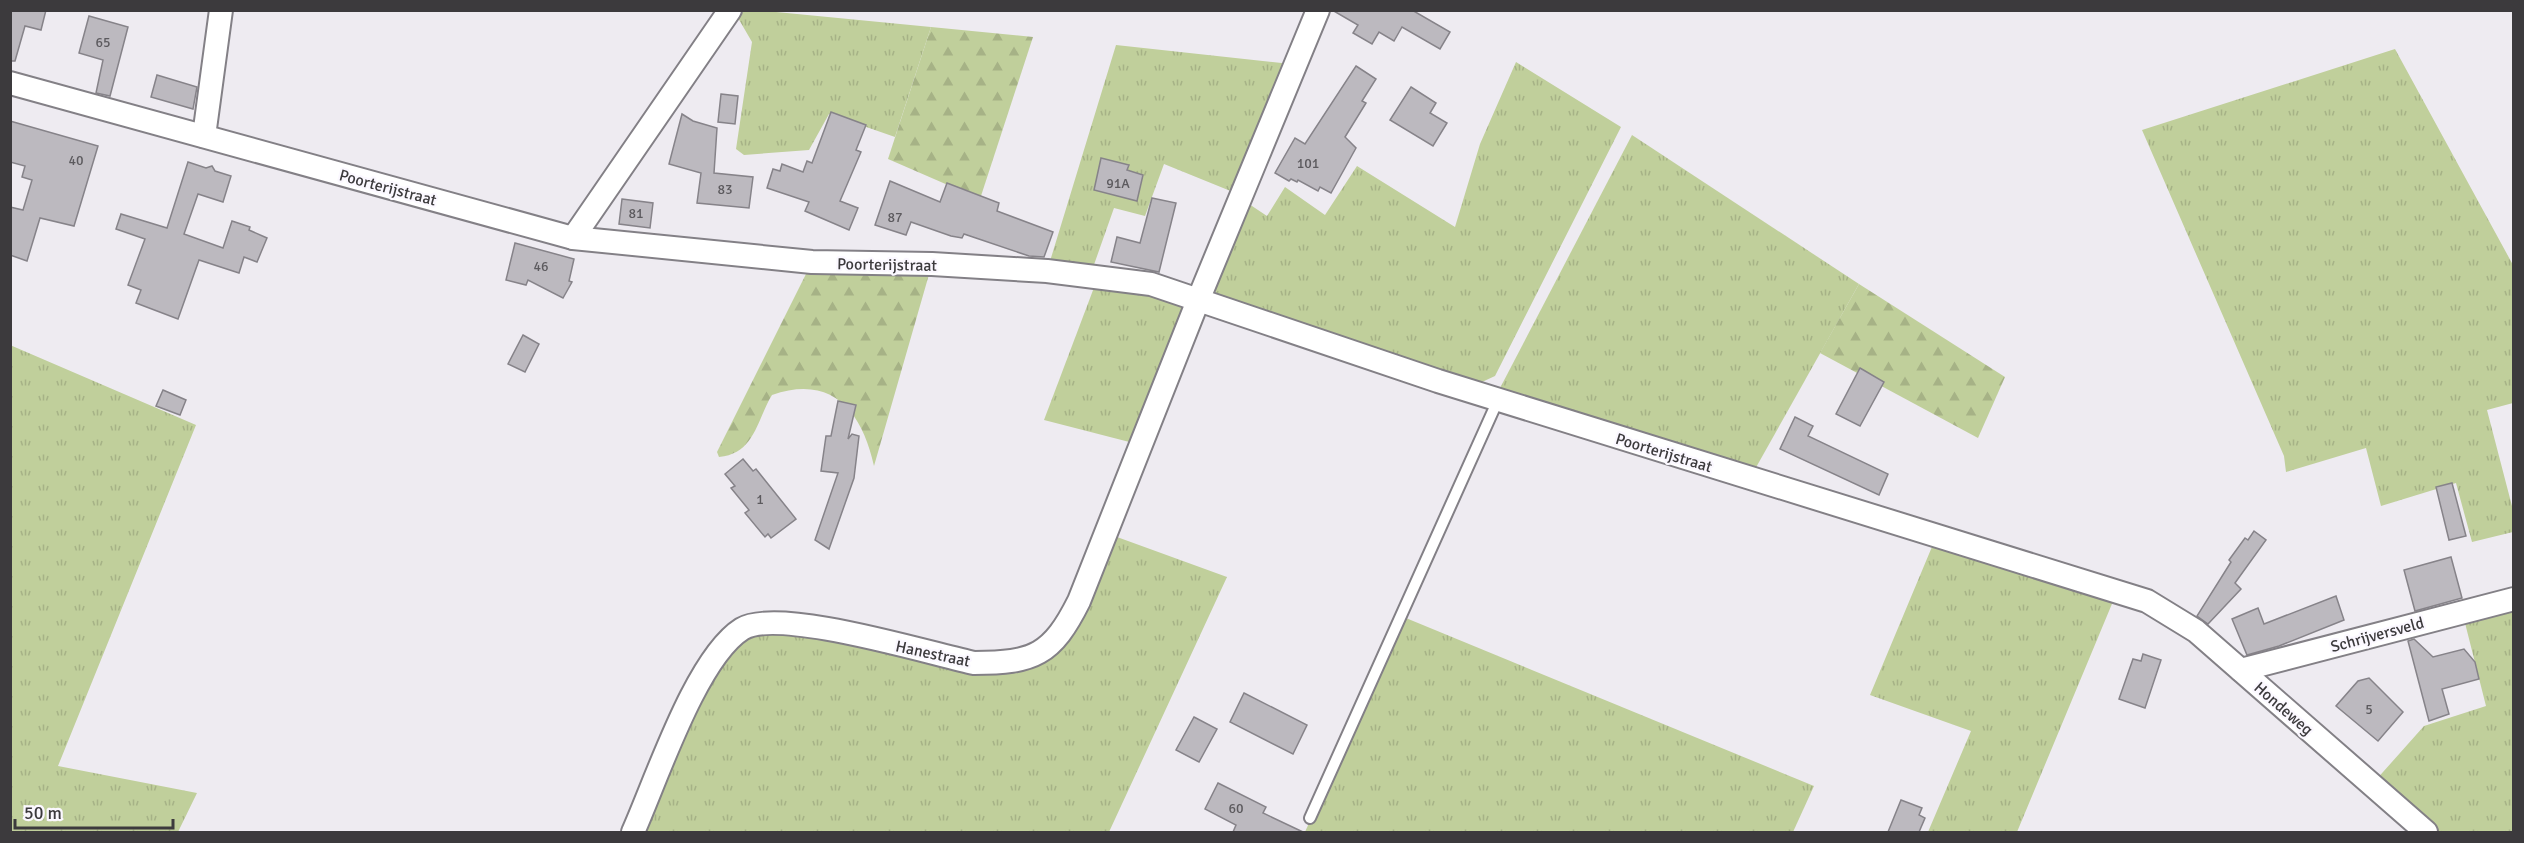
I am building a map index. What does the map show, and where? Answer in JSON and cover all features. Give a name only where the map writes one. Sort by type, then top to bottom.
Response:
[{"type":"street","points":[[204,136],[221,10]]},
{"type":"street","points":[[573,238],[730,10]]},
{"type":"street","points":[[1199,298],[1318,10]]},
{"type":"street","name":"Poorterijstraat","points":[[10,83],[573,238],[812,262],[932,264],[1047,271],[1151,284],[1199,298],[1498,400],[2133,597]]},
{"type":"street","name":"Hanestraat","points":[[633,832],[698,682],[716,654],[743,628],[763,623],[804,624],[974,663],[1002,663],[1030,658],[1053,642],[1067,624],[1079,601],[1199,298]]},
{"type":"street","name":"Hondeweg","points":[[2133,597],[2147,601],[2196,632],[2426,832]]},
{"type":"street","name":"Schrijversveld","points":[[2241,670],[2514,599]]},
{"type":"lane","points":[[1310,818],[1498,400]]},
{"type":"green space","points":[[734,11],[766,11],[931,27],[895,137],[829,114],[809,150],[744,155],[736,149],[752,42]]},
{"type":"green space","points":[[931,27],[1033,37],[980,199],[888,159]]},
{"type":"green space","points":[[1116,45],[1291,64],[1233,192],[1164,164],[1145,216],[1114,208],[1090,276],[1047,271]]},
{"type":"green space","points":[[2395,49],[2513,265],[2513,403],[2487,410],[2513,510],[2513,532],[2472,542],[2456,483],[2381,506],[2366,448],[2286,472],[2284,456],[2142,130]]},
{"type":"green space","points":[[1516,62],[1621,127],[1495,376],[1482,382],[1465,380],[1224,301],[1216,293],[1214,284],[1246,202],[1267,216],[1285,187],[1325,215],[1357,166],[1455,227],[1480,144]]},
{"type":"green space","points":[[1632,135],[1859,284],[1754,471],[1499,390]]},
{"type":"green space","points":[[812,262],[932,264],[874,466],[869,446],[852,414],[841,402],[812,389],[793,390],[772,395],[748,442],[731,454],[719,457],[717,452]]},
{"type":"green space","points":[[1098,277],[1199,298],[1141,445],[1044,420]]},
{"type":"green space","points":[[1859,284],[2005,377],[1978,438],[1820,353]]},
{"type":"green space","points":[[10,345],[196,425],[58,766],[197,793],[178,832],[11,832]]},
{"type":"green space","points":[[1106,533],[1227,577],[1109,832],[633,832],[698,682],[763,623],[974,663],[1053,642]]},
{"type":"green space","points":[[1934,542],[2114,599],[2017,832],[1928,832],[1971,731],[1870,695]]},
{"type":"green space","points":[[2513,610],[2513,832],[2435,832],[2375,781],[2424,726],[2486,706],[2465,623]]},
{"type":"green space","points":[[1401,616],[1814,786],[1793,832],[1305,832]]},
{"type":"building","points":[[10,10],[46,10],[41,30],[25,26],[15,61],[10,61]]},
{"type":"building","points":[[1332,10],[1412,10],[1450,32],[1440,49],[1402,27],[1394,41],[1379,32],[1372,44],[1353,33],[1358,25]]},
{"type":"building","points":[[89,16],[128,27],[110,96],[96,93],[103,60],[79,53]]},
{"type":"building","points":[[1356,66],[1376,79],[1362,101],[1366,103],[1345,137],[1356,148],[1331,193],[1320,187],[1318,191],[1298,180],[1297,182],[1291,179],[1289,181],[1275,173],[1295,138],[1305,144]]},
{"type":"building","points":[[157,75],[197,87],[193,109],[151,97]]},
{"type":"building","points":[[1411,87],[1436,103],[1430,113],[1447,123],[1433,146],[1390,120]]},
{"type":"building","points":[[721,94],[738,96],[735,124],[718,122]]},
{"type":"building","points":[[831,112],[866,125],[856,150],[861,152],[840,201],[858,208],[849,230],[805,211],[809,202],[767,188],[773,169],[780,171],[782,164],[803,172],[807,161],[812,163]]},
{"type":"building","points":[[682,114],[693,121],[717,128],[714,173],[753,177],[749,208],[697,203],[701,173],[669,164]]},
{"type":"building","points":[[10,121],[98,146],[74,226],[40,218],[27,261],[10,255],[10,207],[23,210],[32,180],[22,177],[25,166],[10,162]]},
{"type":"building","points":[[1101,158],[1129,165],[1127,170],[1143,175],[1137,201],[1094,190]]},
{"type":"building","points":[[188,162],[206,168],[212,166],[215,171],[231,176],[223,202],[198,194],[184,234],[223,248],[232,221],[250,227],[249,230],[267,238],[257,262],[244,257],[239,273],[199,260],[178,319],[136,303],[141,290],[128,285],[145,239],[116,229],[121,214],[167,228]]},
{"type":"building","points":[[890,181],[940,202],[947,183],[999,203],[997,211],[1053,232],[1044,257],[1029,256],[964,234],[962,238],[951,236],[911,222],[906,235],[875,225]]},
{"type":"building","points":[[1152,198],[1176,203],[1159,272],[1111,262],[1117,237],[1140,243]]},
{"type":"building","points":[[622,199],[653,203],[650,228],[619,224]]},
{"type":"building","points":[[515,243],[574,259],[569,281],[572,282],[563,298],[528,280],[526,285],[506,280]]},
{"type":"building","points":[[523,335],[539,344],[525,372],[508,364]]},
{"type":"building","points":[[1860,368],[1884,382],[1860,426],[1836,414]]},
{"type":"building","points":[[163,390],[186,400],[180,415],[156,406]]},
{"type":"building","points":[[838,401],[856,405],[848,439],[852,434],[859,436],[854,478],[829,549],[815,540],[838,473],[821,471],[826,436],[831,436]]},
{"type":"building","points":[[1795,417],[1813,426],[1808,436],[1888,474],[1879,495],[1780,449]]},
{"type":"building","points":[[743,459],[753,471],[756,469],[796,519],[771,538],[768,534],[765,537],[745,513],[749,510],[731,488],[735,486],[725,474]]},
{"type":"building","points":[[2452,483],[2466,536],[2449,540],[2436,487]]},
{"type":"building","points":[[2254,531],[2266,540],[2235,583],[2241,589],[2208,624],[2197,616],[2231,562],[2229,560],[2245,538],[2248,540]]},
{"type":"building","points":[[2451,557],[2462,598],[2415,611],[2404,570]]},
{"type":"building","points":[[2336,596],[2344,620],[2279,646],[2247,655],[2232,619],[2258,608],[2264,624]]},
{"type":"building","points":[[2414,639],[2433,657],[2464,649],[2475,662],[2479,679],[2442,689],[2449,714],[2429,721],[2408,641]]},
{"type":"building","points":[[2143,654],[2161,660],[2145,708],[2119,699],[2133,659],[2141,661]]},
{"type":"building","points":[[2369,678],[2403,712],[2378,741],[2336,706],[2358,681]]},
{"type":"building","points":[[1244,693],[1307,725],[1293,754],[1230,722]]},
{"type":"building","points":[[1194,717],[1217,729],[1199,762],[1176,750]]},
{"type":"building","points":[[1218,783],[1266,807],[1263,813],[1303,832],[1233,832],[1236,825],[1205,809]]},
{"type":"building","points":[[1901,800],[1922,808],[1919,815],[1925,818],[1919,832],[1888,832]]}]
